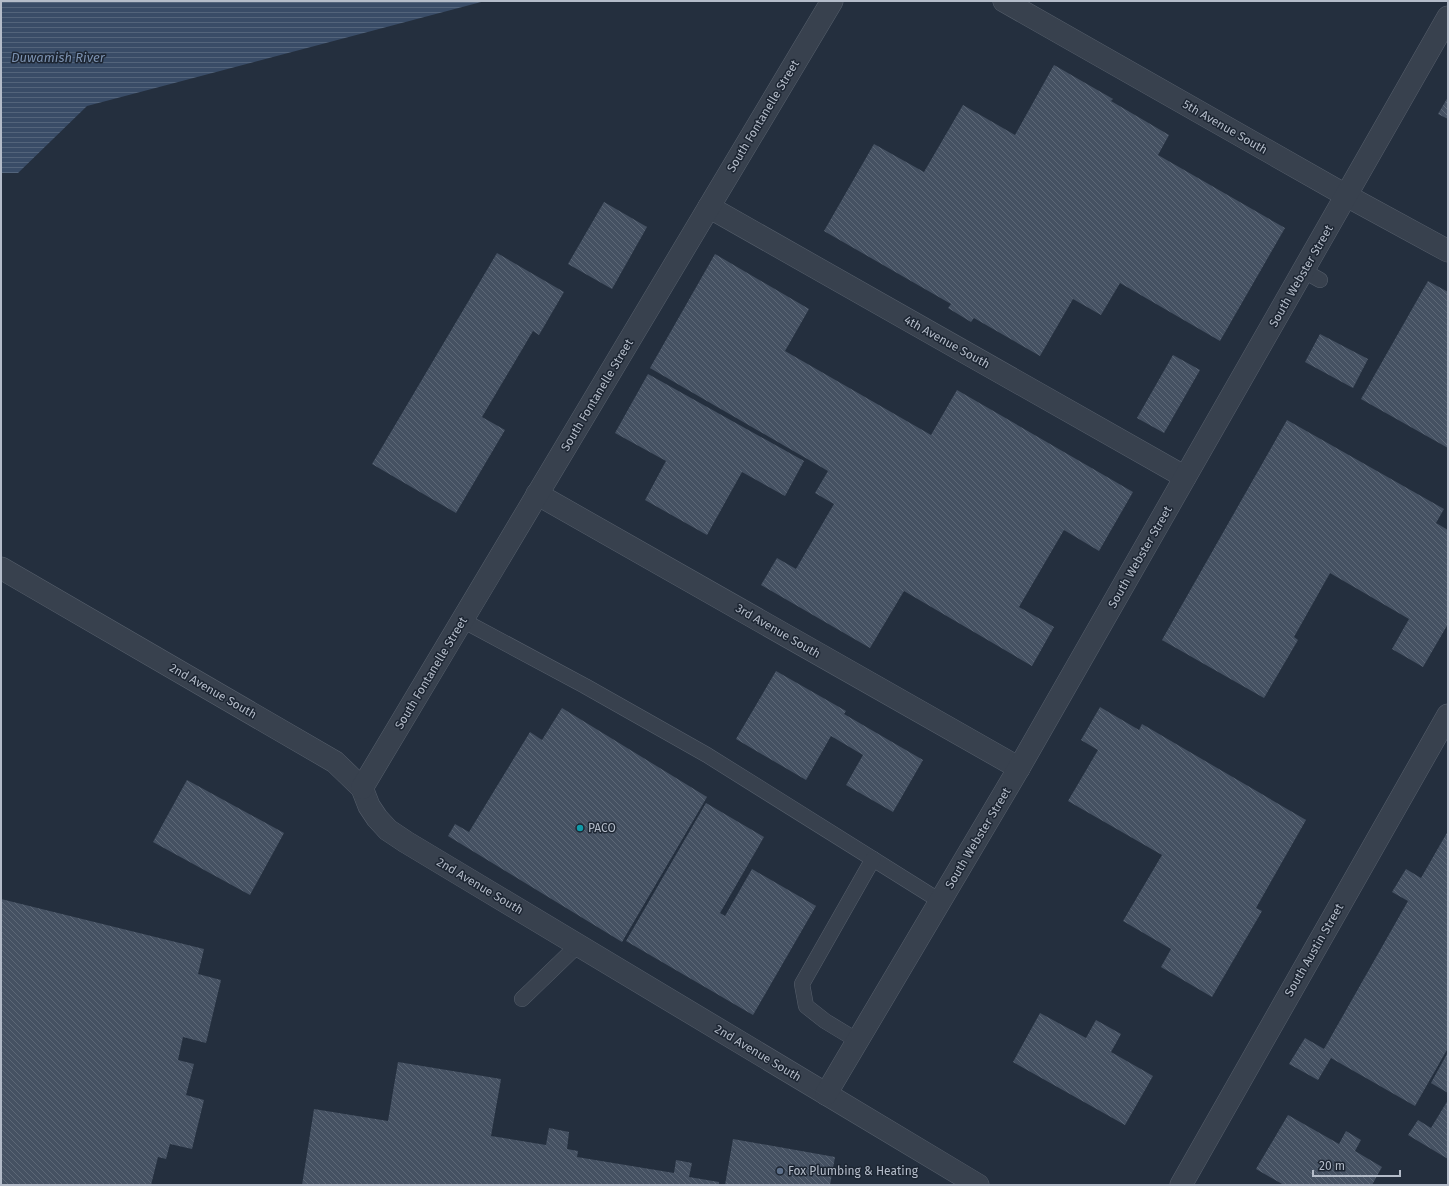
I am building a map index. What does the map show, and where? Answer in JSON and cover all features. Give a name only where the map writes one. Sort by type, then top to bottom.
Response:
[{"type":"street","name":"South Fontanelle Street","points":[[362,788],[832,1]]},
{"type":"street","name":"5th Avenue South","points":[[1004,1],[1448,252]]},
{"type":"street","name":"South Webster Street","points":[[826,1094],[1019,768],[1186,477],[1312,275],[1347,196],[1448,17]]},
{"type":"street","name":"4th Avenue South","points":[[709,207],[1186,477]]},
{"type":"street","name":"3rd Avenue South","points":[[537,494],[1019,768]]},
{"type":"street","name":"2nd Avenue South","points":[[1,568],[335,762],[362,788],[369,806],[388,830],[978,1185]]},
{"type":"street","name":"South Austin Street","points":[[1180,1185],[1448,715]]},
{"type":"lane","points":[[462,620],[585,686],[707,755],[940,901]]},
{"type":"lane","points":[[858,1041],[825,1021],[806,1006],[802,984],[873,859]]},
{"type":"lane","points":[[522,999],[578,945]]},
{"type":"water","name":"Duwamish River","points":[[1,1],[485,1],[87,106],[18,173],[1,173]]},
{"type":"building","points":[[1054,65],[1113,99],[1111,101],[1169,135],[1158,155],[1285,228],[1220,341],[1120,283],[1101,315],[1073,299],[1040,356],[974,318],[971,322],[948,308],[951,304],[824,231],[874,144],[924,172],[963,105],[1015,135]]},
{"type":"building","points":[[1448,97],[1448,119],[1438,114]]},
{"type":"building","points":[[604,202],[647,227],[612,289],[568,264]]},
{"type":"building","points":[[497,253],[564,292],[539,335],[533,331],[482,417],[505,430],[456,513],[372,464]]},
{"type":"building","points":[[715,254],[809,309],[785,351],[931,435],[957,390],[1133,492],[1099,551],[1064,530],[1019,607],[1054,627],[1032,666],[904,591],[870,648],[761,585],[777,558],[796,569],[834,504],[815,493],[828,471],[650,368]]},
{"type":"building","points":[[1428,281],[1448,292],[1448,448],[1361,399]]},
{"type":"building","points":[[1320,334],[1368,359],[1353,388],[1305,362]]},
{"type":"building","points":[[1173,355],[1200,370],[1164,433],[1137,418]]},
{"type":"building","points":[[648,374],[804,461],[785,496],[742,472],[707,535],[645,500],[666,461],[615,433]]},
{"type":"building","points":[[1287,420],[1444,509],[1436,523],[1448,530],[1448,624],[1423,667],[1392,649],[1409,619],[1330,573],[1294,637],[1298,640],[1264,698],[1162,640]]},
{"type":"building","points":[[776,671],[846,711],[844,714],[923,760],[893,812],[846,785],[863,755],[831,736],[806,780],[736,739]]},
{"type":"building","points":[[1100,707],[1139,730],[1142,724],[1306,820],[1256,908],[1262,911],[1212,997],[1161,967],[1171,949],[1123,921],[1162,855],[1068,801],[1098,750],[1081,740]]},
{"type":"building","name":"PACO","points":[[562,708],[707,797],[622,942],[448,836],[455,824],[469,832],[530,732],[542,740]]},
{"type":"building","points":[[187,780],[284,833],[250,895],[153,842]]},
{"type":"building","points":[[706,803],[764,837],[720,913],[725,916],[752,869],[816,906],[753,1015],[626,941]]},
{"type":"building","points":[[1448,831],[1448,1048],[1415,1106],[1331,1058],[1318,1080],[1289,1064],[1305,1038],[1324,1049],[1408,901],[1392,892],[1406,869],[1421,878]]},
{"type":"building","points":[[1,899],[204,949],[198,974],[221,980],[206,1043],[183,1037],[178,1060],[194,1064],[186,1095],[204,1100],[192,1149],[170,1144],[166,1159],[158,1157],[151,1185],[1,1185]]},
{"type":"building","points":[[1040,1013],[1086,1038],[1096,1020],[1121,1034],[1111,1052],[1153,1076],[1125,1125],[1013,1062]]},
{"type":"building","points":[[1448,1052],[1448,1093],[1431,1083]]},
{"type":"building","points":[[398,1062],[501,1079],[491,1136],[546,1145],[549,1128],[569,1132],[567,1149],[578,1151],[577,1157],[674,1173],[676,1160],[692,1163],[689,1177],[719,1182],[719,1185],[302,1185],[314,1109],[388,1121]]},
{"type":"building","points":[[1448,1100],[1448,1159],[1408,1135],[1418,1120],[1431,1128]]},
{"type":"building","points":[[1288,1115],[1339,1144],[1346,1131],[1361,1140],[1355,1151],[1382,1167],[1372,1185],[1284,1185],[1256,1169]]},
{"type":"building","name":"Fox Plumbing & Heating","points":[[733,1139],[835,1157],[830,1185],[725,1185]]},
{"type":"place","name":"PACO","points":[[580,828]]},
{"type":"place","name":"Fox Plumbing & Heating","points":[[780,1171]]}]
